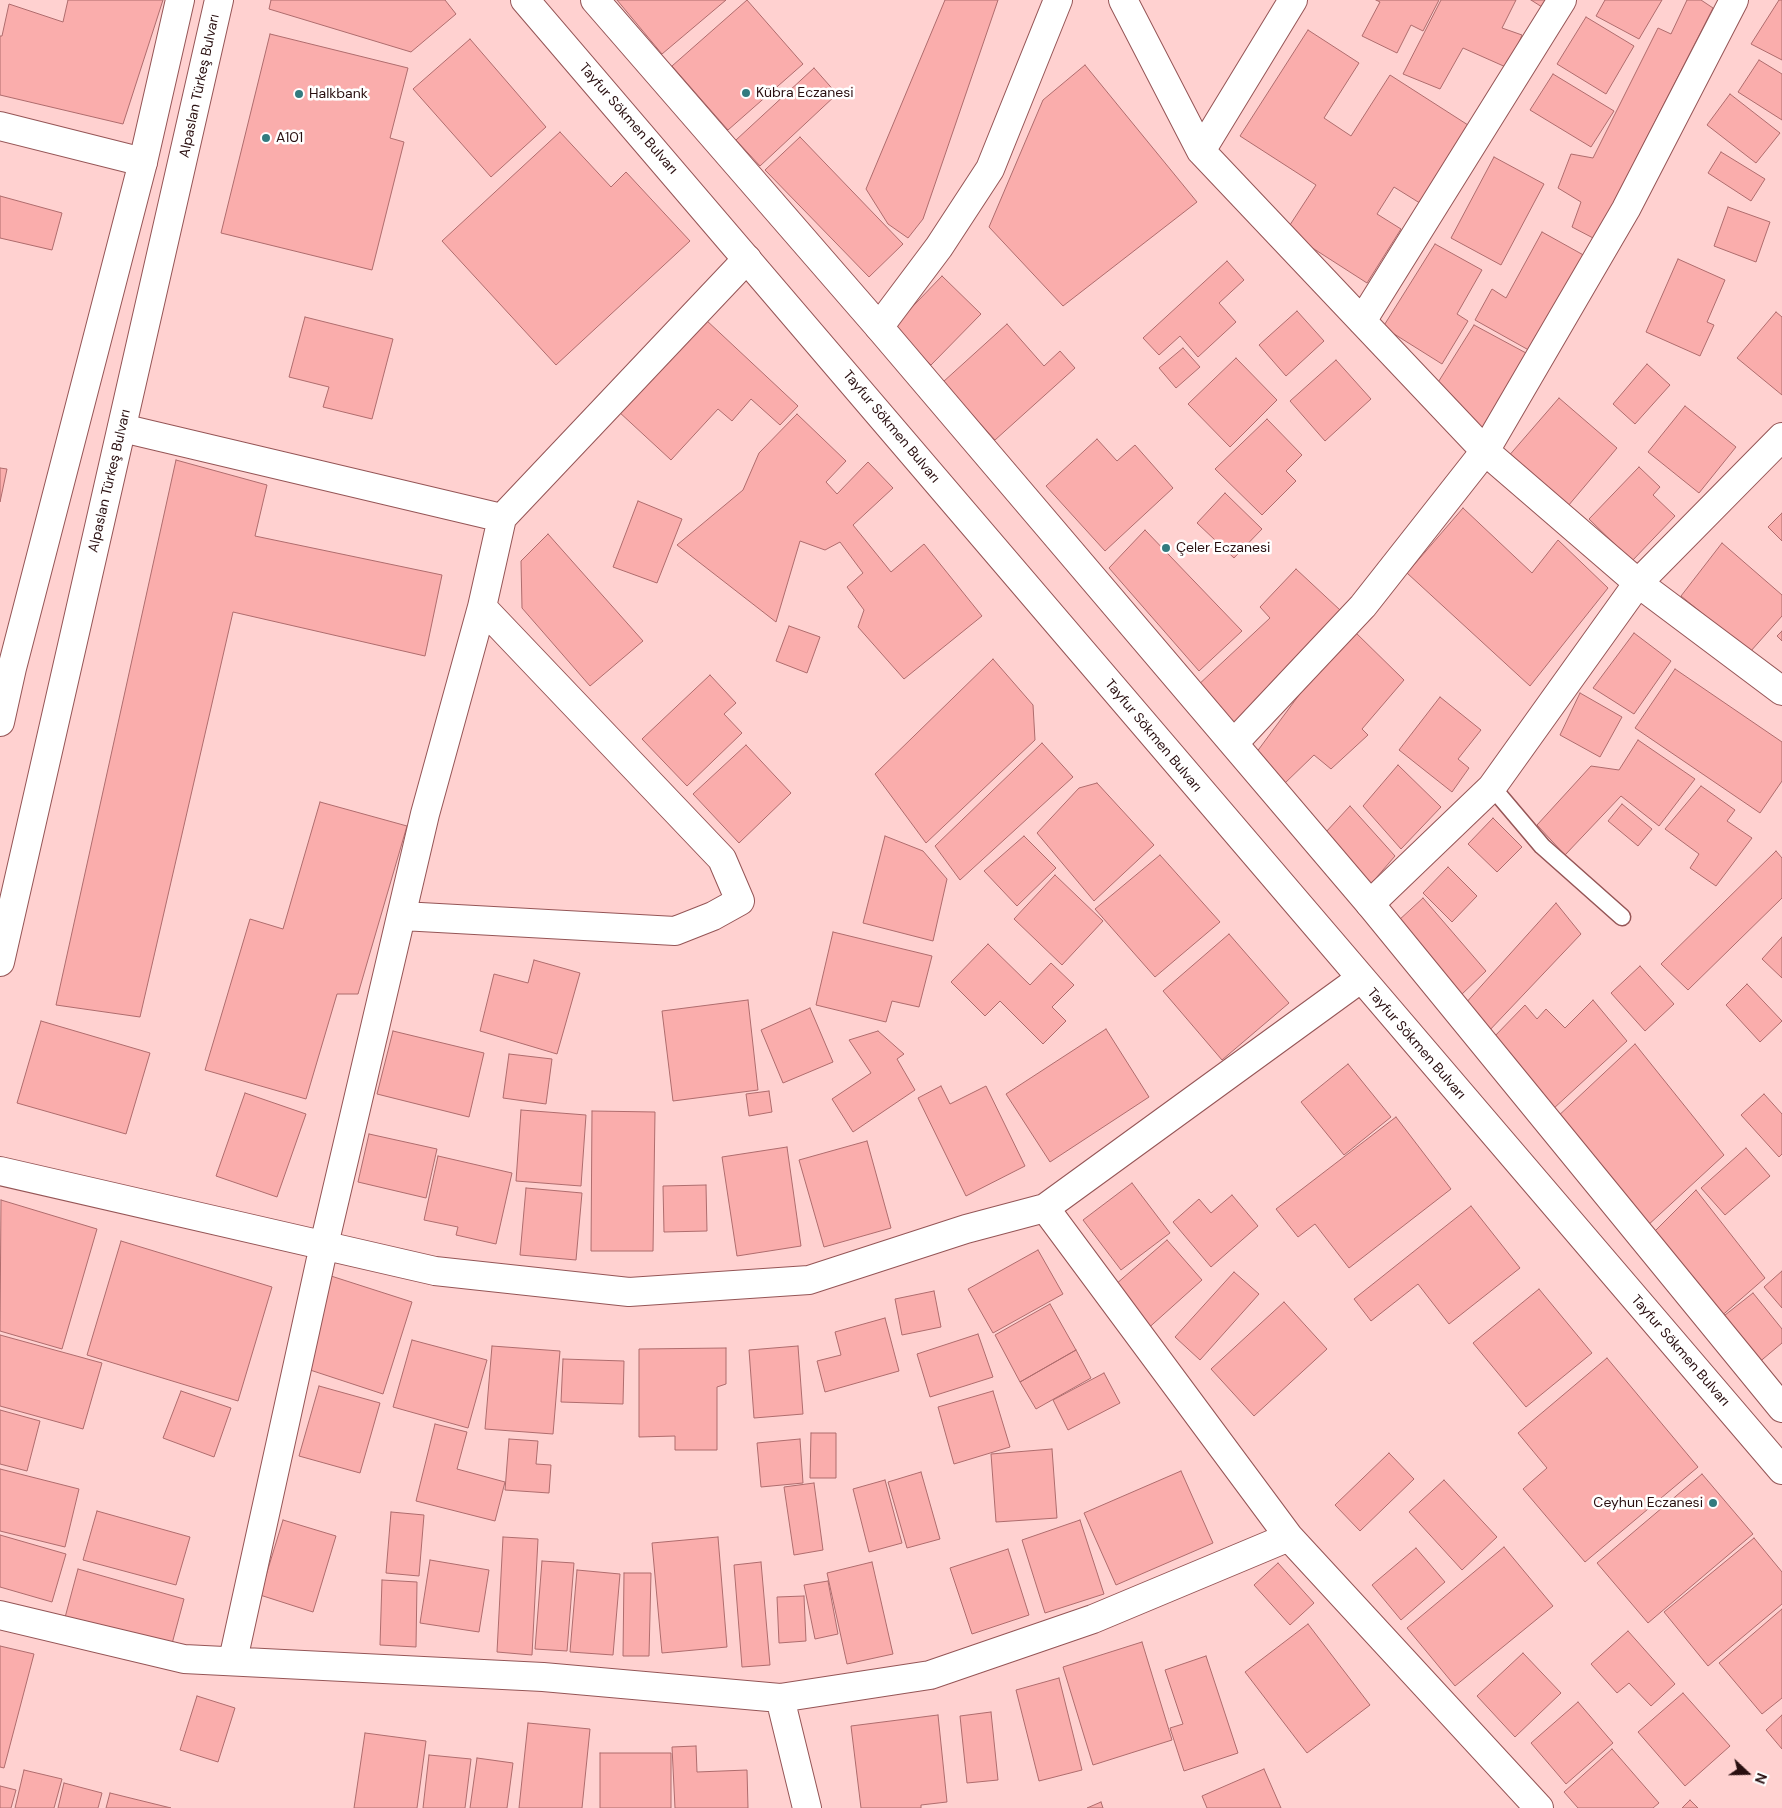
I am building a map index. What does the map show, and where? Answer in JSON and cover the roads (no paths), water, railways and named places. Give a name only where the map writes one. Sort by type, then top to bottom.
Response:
[{"type":"street","points":[[0,722],[6,666],[143,162],[180,0]]},
{"type":"street","name":"Alpaslan Türkeş Bulvarı","points":[[0,962],[218,0]]},
{"type":"street","name":"Tayfur Sökmen Bulvarı","points":[[525,0],[1360,979],[1782,1470]]},
{"type":"street","points":[[595,0],[879,327],[1370,904],[1782,1408]]},
{"type":"street","points":[[879,327],[939,247],[990,169],[1058,0]]},
{"type":"street","points":[[1123,0],[1201,151],[1485,451],[1638,582],[1782,691]]},
{"type":"street","points":[[1201,151],[1293,0]]},
{"type":"street","points":[[1362,321],[1562,0]]},
{"type":"street","points":[[1234,743],[1363,606],[1485,451],[1626,210],[1734,0]]},
{"type":"street","points":[[0,126],[143,162]]},
{"type":"street","points":[[233,1660],[324,1245],[425,814],[482,606],[502,518],[747,259]]},
{"type":"street","points":[[122,428],[502,518]]},
{"type":"street","points":[[1370,904],[1492,787],[1638,582],[1782,437]]},
{"type":"street","points":[[402,916],[675,931],[713,916],[740,901],[722,859],[482,606]]},
{"type":"street","points":[[0,1171],[435,1271],[629,1292],[809,1280],[966,1229],[1045,1208],[1360,979]]},
{"type":"street","points":[[1045,1208],[1289,1537],[1539,1808]]},
{"type":"street","points":[[0,1615],[184,1659],[543,1677],[780,1698],[930,1675],[1093,1619],[1289,1537]]},
{"type":"street","points":[[780,1698],[807,1808]]},
{"type":"lane","points":[[1492,787],[1542,846],[1622,917]]},
{"type":"place","name":"Kübra Eczanesi","points":[[746,93]]},
{"type":"place","name":"Halkbank","points":[[299,94]]},
{"type":"place","name":"A101","points":[[266,138]]},
{"type":"place","name":"Çeler Eczanesi","points":[[1166,548]]},
{"type":"place","name":"Ceyhun Eczanesi","points":[[1713,1503]]}]
